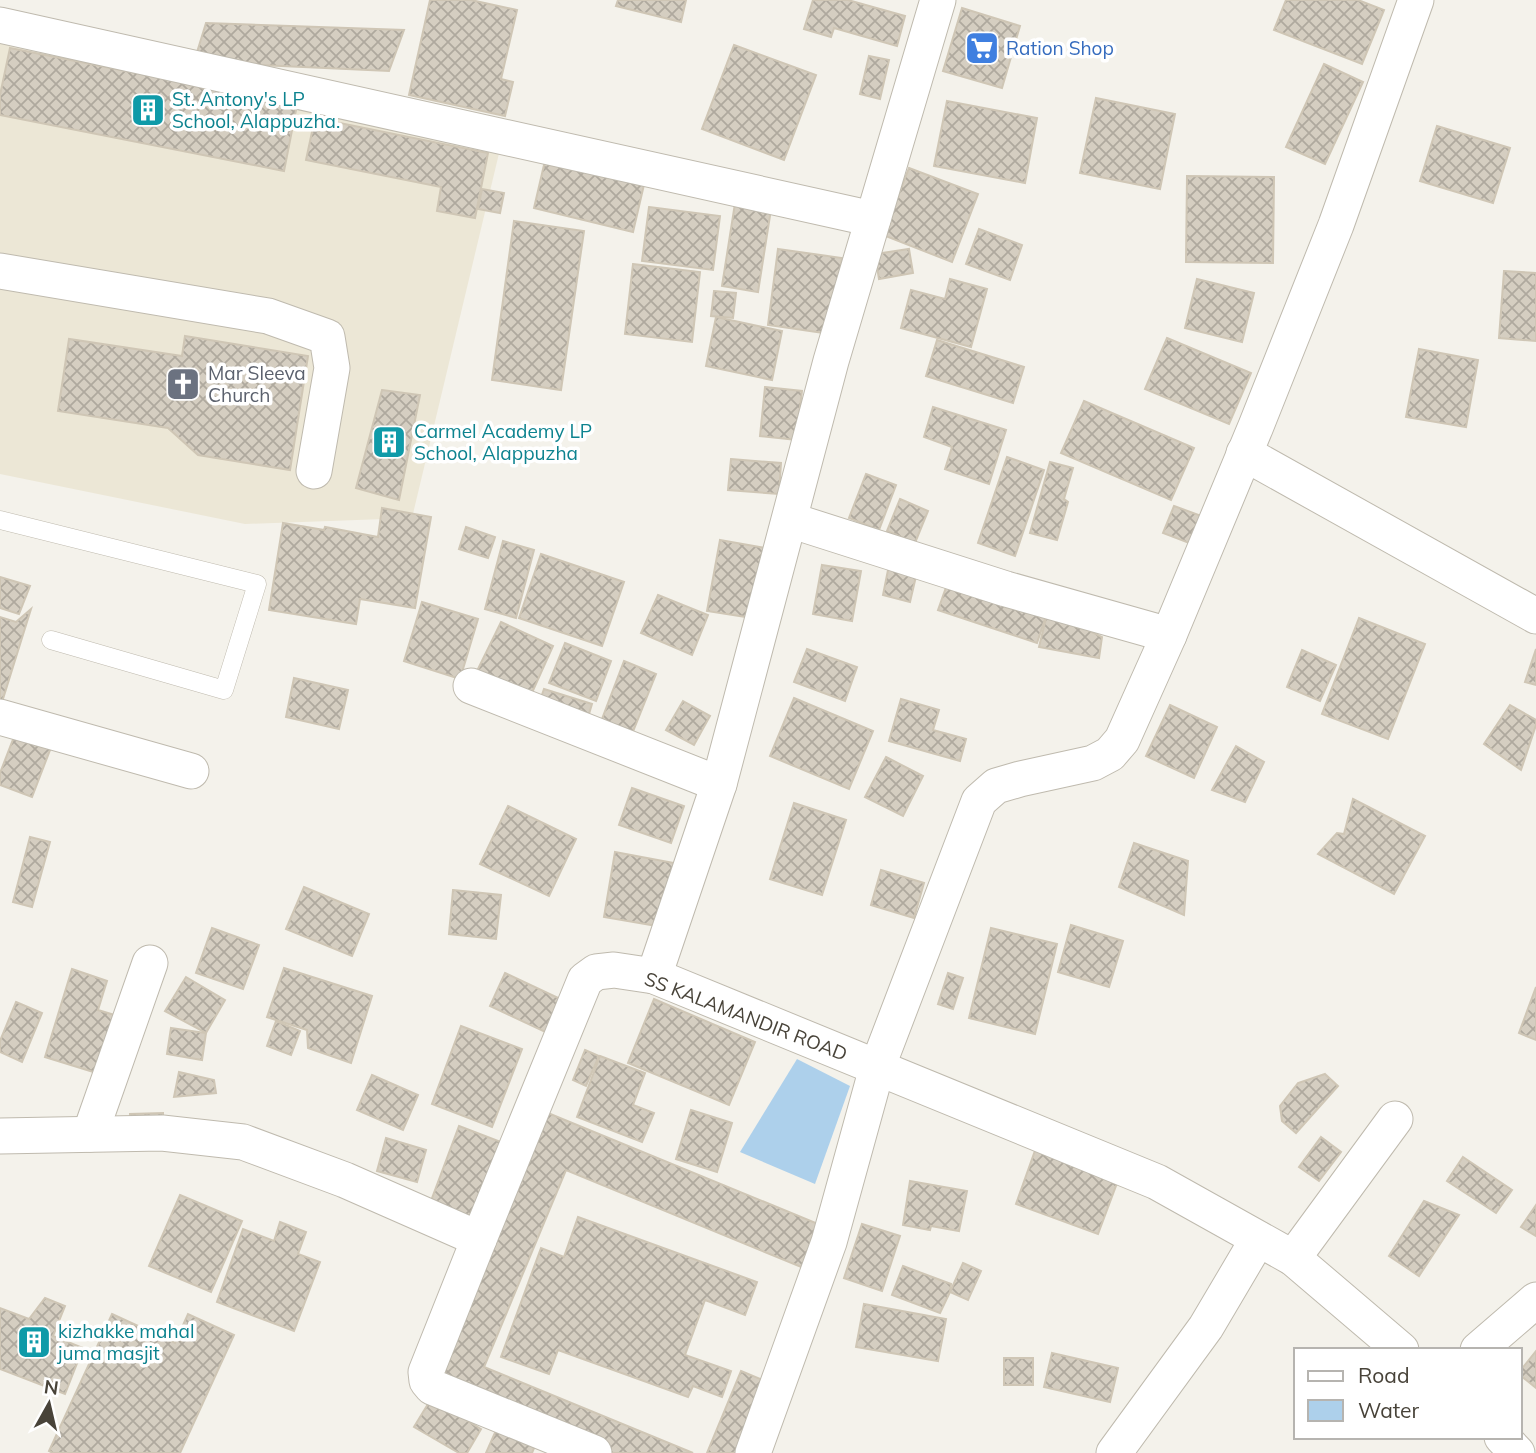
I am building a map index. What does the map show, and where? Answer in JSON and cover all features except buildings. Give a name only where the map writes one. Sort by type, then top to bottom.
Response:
[{"type":"street","points":[[654,976],[719,784],[831,362],[937,0]]},
{"type":"street","points":[[753,1453],[829,1242],[877,1068],[979,801],[996,786],[1093,763],[1110,754],[1122,740],[1169,635],[1336,225],[1416,0]]},
{"type":"street","points":[[0,25],[873,219]]},
{"type":"street","points":[[0,271],[268,316],[327,337],[331,368],[314,471]]},
{"type":"street","points":[[1244,453],[1536,616]]},
{"type":"street","points":[[790,520],[1006,589],[1169,635]]},
{"type":"street","points":[[471,686],[719,784]]},
{"type":"street","points":[[0,717],[191,771]]},
{"type":"street","points":[[90,1134],[150,963]]},
{"type":"street","name":"SS KALAMANDIR ROAD","points":[[594,1453],[432,1387],[427,1381],[426,1372],[585,980],[596,972],[614,970],[654,976],[1157,1182],[1293,1258],[1399,1348]]},
{"type":"street","points":[[1293,1258],[1395,1119]]},
{"type":"street","points":[[0,1136],[162,1133],[243,1142],[345,1180],[479,1239]]},
{"type":"street","points":[[1114,1453],[1206,1327],[1258,1239]]},
{"type":"street","points":[[1480,1348],[1536,1300]]},
{"type":"street","points":[[1504,1439],[1517,1453]]},
{"type":"lane","points":[[0,520],[257,584],[224,690],[51,640]]},
{"type":"shaded area","points":[[0,38],[501,145],[412,518],[245,524],[0,474]]},
{"type":"water","points":[[797,1059],[850,1086],[815,1184],[740,1152]]},
{"type":"place","name":"Ration Shop","points":[[982,48]]},
{"type":"place","name":"St. Antony's LP School, Alappuzha.","points":[[148,110]]},
{"type":"place","name":"Mar Sleeva Church","points":[[183,384]]},
{"type":"place","name":"Carmel Academy LP School, Alappuzha","points":[[389,442]]},
{"type":"place","name":"kizhakke mahal juma masjit","points":[[34,1342]]}]
